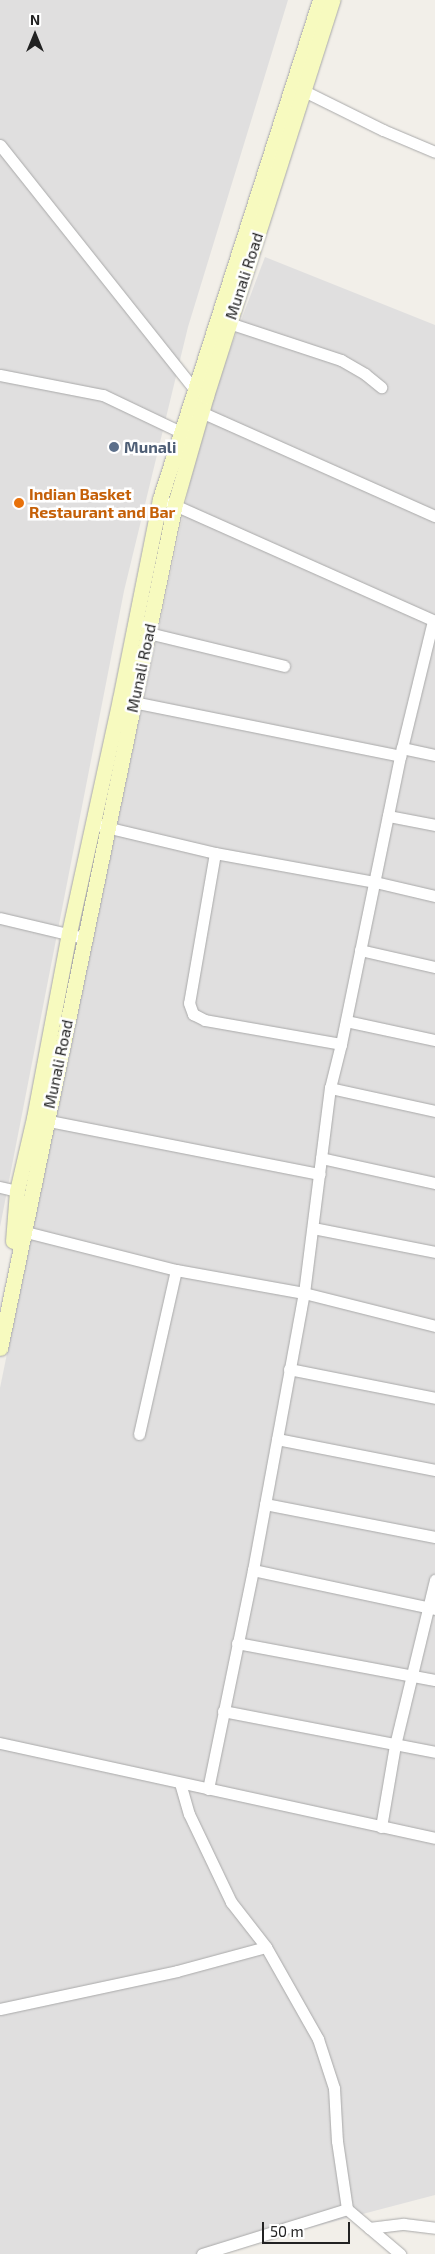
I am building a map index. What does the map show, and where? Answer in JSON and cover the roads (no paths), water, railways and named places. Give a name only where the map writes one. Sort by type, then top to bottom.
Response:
[{"type":"main road","name":"Munali Road","points":[[0,1302],[20,1231],[17,1191],[40,1119],[84,938],[100,825],[127,700],[160,499],[187,435],[202,407],[229,323],[298,88],[320,0]]},
{"type":"main road","name":"Munali Road","points":[[127,700],[148,633],[175,504],[194,388],[298,88],[332,0]]},
{"type":"main road","name":"Munali Road","points":[[0,1348],[40,1119],[68,933],[100,825]]},
{"type":"street","points":[[298,88],[383,130],[435,152]]},
{"type":"street","points":[[0,145],[194,388],[202,407],[435,516]]},
{"type":"street","points":[[229,323],[341,360],[366,374],[381,387]]},
{"type":"street","points":[[0,374],[103,395],[187,435]]},
{"type":"street","points":[[160,499],[175,504],[434,621],[401,752],[346,1021],[330,1088],[304,1292],[253,1570],[208,1789]]},
{"type":"street","points":[[148,633],[284,666]]},
{"type":"street","points":[[127,700],[401,752],[435,755]]},
{"type":"street","points":[[388,816],[435,825]]},
{"type":"street","points":[[100,825],[215,853],[375,882],[435,896]]},
{"type":"street","points":[[215,853],[189,1003],[193,1014],[205,1020],[341,1044]]},
{"type":"street","points":[[0,918],[84,938]]},
{"type":"street","points":[[360,950],[435,967]]},
{"type":"street","points":[[346,1021],[435,1040]]},
{"type":"street","points":[[330,1088],[435,1111]]},
{"type":"street","points":[[40,1119],[320,1174]]},
{"type":"street","points":[[321,1158],[435,1183]]},
{"type":"street","points":[[0,1187],[17,1191]]},
{"type":"street","points":[[313,1228],[435,1252]]},
{"type":"street","points":[[20,1231],[176,1270],[304,1292],[435,1326]]},
{"type":"street","points":[[139,1434],[176,1270]]},
{"type":"street","points":[[289,1369],[435,1398]]},
{"type":"street","points":[[277,1439],[435,1470]]},
{"type":"street","points":[[265,1504],[435,1537]]},
{"type":"street","points":[[253,1570],[431,1608]]},
{"type":"street","points":[[381,1827],[395,1745],[431,1608],[435,1580]]},
{"type":"street","points":[[237,1643],[435,1680]]},
{"type":"street","points":[[223,1711],[435,1752]]},
{"type":"street","points":[[0,1743],[435,1838]]},
{"type":"street","points":[[180,1783],[188,1814],[231,1902],[266,1947],[318,2039],[334,2088],[337,2141],[347,2209],[400,2254]]},
{"type":"street","points":[[0,2009],[177,1971],[266,1947]]},
{"type":"street","points":[[202,2254],[347,2209]]},
{"type":"street","points":[[369,2228],[404,2224],[435,2228]]},
{"type":"place","name":"Munali","points":[[114,447]]},
{"type":"place","name":"Indian Basket Restaurant and Bar","points":[[19,503]]}]
